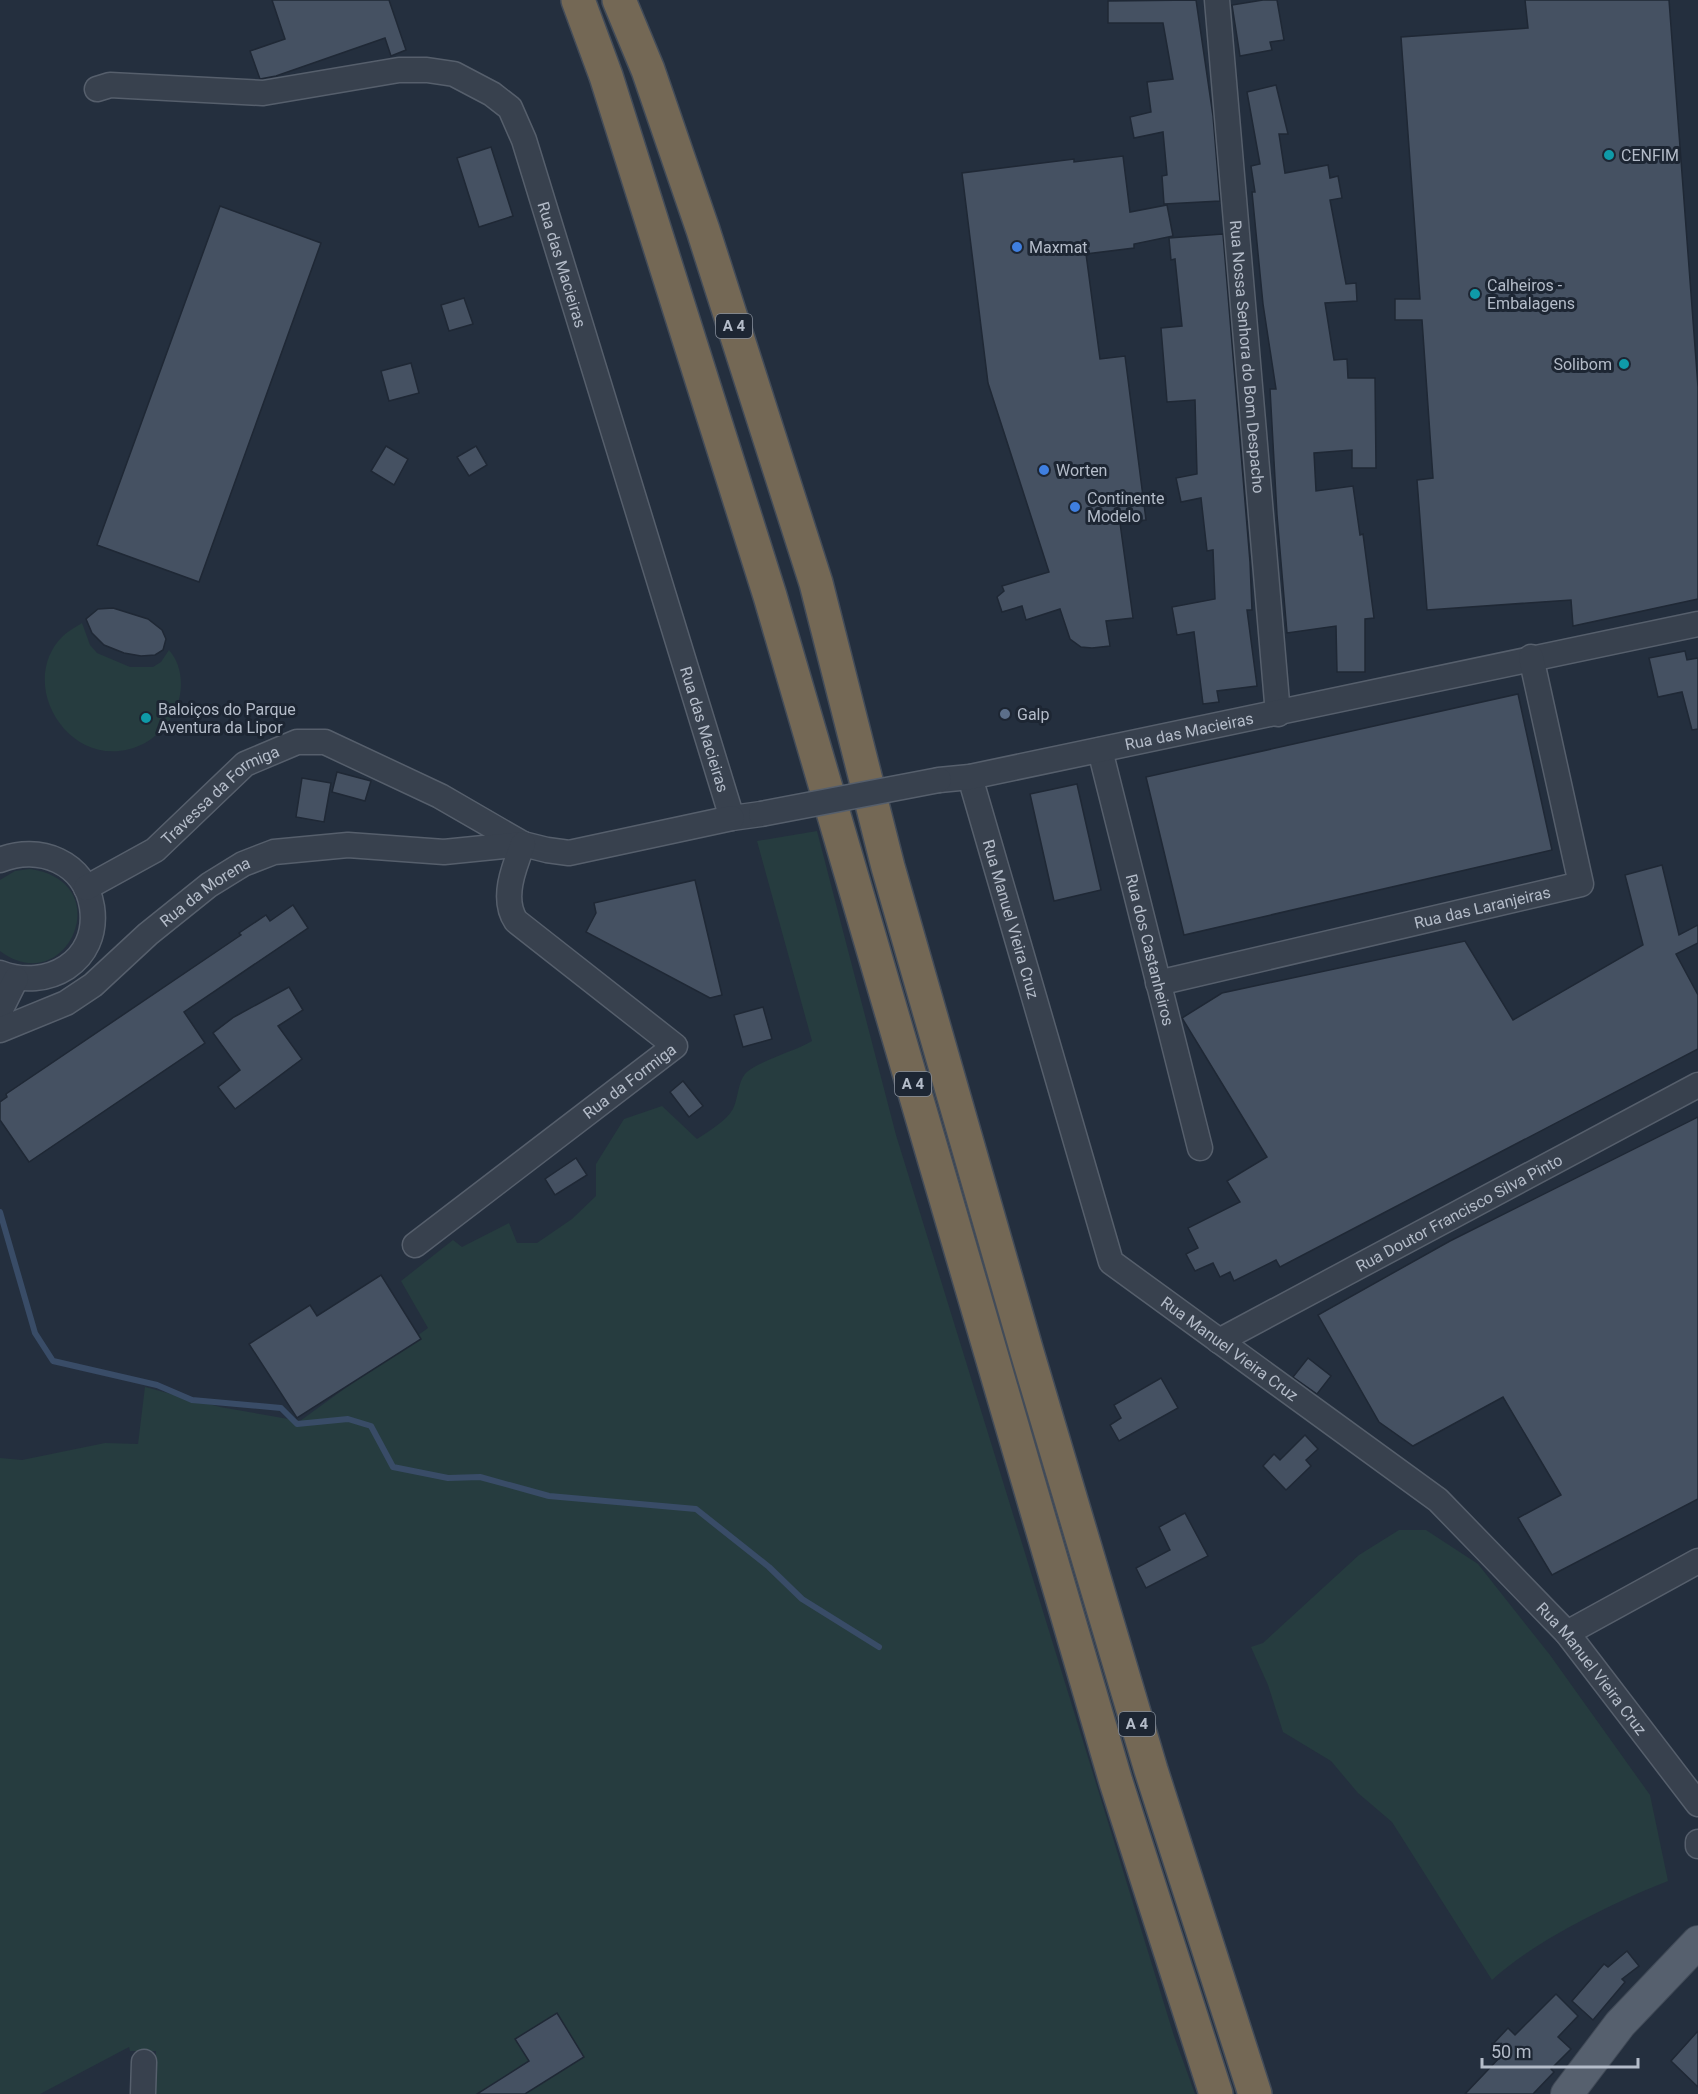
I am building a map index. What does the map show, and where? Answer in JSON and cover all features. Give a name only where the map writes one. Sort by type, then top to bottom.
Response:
[{"type":"highway","name":"A 4","points":[[578,0],[606,76],[770,596],[1116,1782],[1216,2094]]},
{"type":"highway","name":"A 4","points":[[619,0],[648,70],[816,583],[888,867],[1027,1352],[1151,1770],[1256,2094]]},
{"type":"highway","points":[[638,0],[648,70]]},
{"type":"main road","points":[[1567,2094],[1620,2024],[1698,1942]]},
{"type":"street","name":"Rua Nossa Senhora do Bom Despacho","points":[[1217,0],[1278,714]]},
{"type":"street","name":"Rua das Macieiras","points":[[98,90],[110,85],[263,93],[399,70],[427,70],[454,74],[492,94],[510,108],[524,140],[732,818],[939,780],[970,777],[1278,714],[1531,657],[1698,624]]},
{"type":"street","name":"Rua das Laranjeiras","points":[[1158,983],[1581,884],[1531,657]]},
{"type":"street","name":"Travessa da Formiga","points":[[86,888],[155,850],[245,764],[297,742],[325,742],[440,796],[523,844]]},
{"type":"street","name":"Rua dos Castanheiros","points":[[1100,750],[1200,1148]]},
{"type":"street","name":"Rua Manuel Vieira Cruz","points":[[970,777],[1111,1262],[1438,1500],[1567,1633],[1697,1805]]},
{"type":"street","points":[[523,844],[569,852],[732,818]]},
{"type":"street","name":"Rua da Morena","points":[[0,1030],[66,1003],[93,985],[148,934],[209,885],[243,864],[274,852],[348,844],[444,852],[523,844]]},
{"type":"street","name":"Rua da Formiga","points":[[415,1245],[675,1046],[516,921],[508,910],[510,890],[523,844]]},
{"type":"street","points":[[0,860],[15,854],[36,853],[56,858],[74,871],[86,888],[92,908],[92,928],[85,947],[73,963],[56,975],[37,980],[8,976],[0,1011]]},
{"type":"street","name":"Rua Doutor Francisco Silva Pinto","points":[[1218,1341],[1698,1085]]},
{"type":"street","points":[[1567,1633],[1698,1561]]},
{"type":"street","points":[[143,2094],[144,2062]]},
{"type":"green space","points":[[82,623],[90,645],[97,653],[130,667],[153,667],[161,662],[169,650],[177,662],[181,691],[177,706],[164,727],[145,743],[119,751],[95,749],[75,738],[59,722],[48,701],[45,679],[49,656],[63,636]]},
{"type":"green space","points":[[817,831],[896,1135],[1174,2036],[1195,2094],[156,2094],[156,2051],[130,2051],[129,2047],[40,2094],[0,2094],[0,1458],[22,1460],[105,1443],[138,1444],[145,1387],[220,1407],[300,1421],[428,1328],[401,1281],[453,1240],[462,1247],[509,1223],[517,1243],[537,1243],[572,1219],[596,1196],[596,1164],[624,1119],[662,1106],[697,1139],[717,1126],[733,1109],[745,1074],[757,1065],[812,1041],[757,841]]},
{"type":"green space","points":[[30,869],[57,878],[73,894],[77,914],[74,934],[62,950],[45,961],[24,962],[0,951],[0,880],[15,871]]},
{"type":"green space","points":[[1399,1530],[1426,1530],[1478,1564],[1550,1655],[1650,1795],[1668,1881],[1624,1900],[1552,1937],[1509,1965],[1492,1980],[1392,1822],[1358,1793],[1331,1761],[1283,1732],[1268,1685],[1251,1647],[1263,1643],[1359,1555]]},
{"type":"building","points":[[272,0],[389,0],[406,50],[391,56],[385,38],[276,76],[260,79],[250,51],[285,39]]},
{"type":"building","points":[[1196,0],[1213,116],[1220,201],[1164,204],[1162,176],[1167,175],[1163,132],[1134,138],[1130,117],[1151,112],[1147,82],[1173,79],[1163,23],[1108,23],[1108,1]]},
{"type":"building","points":[[1277,0],[1284,40],[1270,42],[1272,50],[1240,56],[1232,5]]},
{"type":"building","points":[[1525,0],[1669,0],[1698,387],[1698,599],[1573,626],[1571,600],[1427,610],[1417,480],[1433,478],[1422,320],[1395,320],[1395,299],[1420,299],[1401,37],[1528,28]]},
{"type":"building","points":[[1276,85],[1288,134],[1279,134],[1285,173],[1328,165],[1330,178],[1338,176],[1342,198],[1330,200],[1346,284],[1356,283],[1357,301],[1325,303],[1334,360],[1347,359],[1348,378],[1375,378],[1376,468],[1352,468],[1352,450],[1314,453],[1316,491],[1353,486],[1360,535],[1363,534],[1374,618],[1365,619],[1365,672],[1337,672],[1336,626],[1287,633],[1270,389],[1276,389],[1263,304],[1252,192],[1255,192],[1251,166],[1260,164],[1247,92]]},
{"type":"building","points":[[491,147],[513,216],[479,227],[457,158]]},
{"type":"building","points":[[1123,156],[1130,212],[1167,205],[1173,236],[1134,244],[1134,248],[1086,254],[1100,359],[1125,356],[1146,520],[1120,523],[1133,618],[1106,621],[1110,646],[1092,648],[1081,647],[1070,639],[1060,609],[1026,620],[1022,606],[1002,612],[997,597],[1004,591],[1002,586],[1049,572],[988,383],[962,173],[1074,159],[1074,162]]},
{"type":"building","points":[[220,206],[321,243],[199,582],[97,545]]},
{"type":"building","points":[[1223,234],[1250,562],[1252,610],[1247,610],[1257,686],[1217,691],[1219,702],[1203,704],[1194,632],[1177,635],[1172,607],[1215,599],[1213,550],[1207,551],[1201,498],[1181,502],[1176,478],[1197,474],[1195,400],[1167,402],[1161,328],[1182,326],[1175,259],[1171,260],[1169,238]]},
{"type":"building","points":[[464,298],[473,324],[449,331],[441,305]]},
{"type":"building","points":[[411,363],[419,393],[389,401],[381,371]]},
{"type":"building","points":[[386,446],[408,459],[394,485],[371,471]]},
{"type":"building","points":[[476,446],[487,465],[469,476],[457,457]]},
{"type":"building","points":[[113,608],[148,619],[162,630],[166,639],[163,650],[155,655],[141,656],[124,653],[104,645],[92,633],[86,619],[98,609]]},
{"type":"building","points":[[1685,651],[1687,660],[1698,658],[1698,729],[1692,730],[1682,692],[1658,697],[1649,658]]},
{"type":"building","points":[[1518,694],[1552,850],[1184,935],[1146,777]]},
{"type":"building","points":[[337,772],[371,781],[365,801],[332,792]]},
{"type":"building","points":[[302,778],[331,783],[324,822],[296,817]]},
{"type":"building","points":[[1077,784],[1101,890],[1054,901],[1030,794]]},
{"type":"building","points":[[1662,865],[1679,935],[1698,925],[1698,943],[1676,954],[1698,995],[1698,1049],[1280,1267],[1276,1260],[1234,1281],[1230,1272],[1220,1277],[1213,1263],[1195,1271],[1186,1254],[1198,1248],[1188,1228],[1240,1202],[1227,1181],[1267,1157],[1182,1018],[1222,993],[1465,941],[1513,1020],[1643,945],[1625,875]]},
{"type":"building","points":[[695,880],[722,995],[710,998],[586,932],[596,913],[594,903]]},
{"type":"building","points":[[293,905],[308,928],[184,1012],[205,1043],[29,1162],[0,1120],[0,1102],[7,1097],[6,1094],[241,935],[239,933],[266,915],[270,921]]},
{"type":"building","points":[[289,987],[303,1010],[278,1026],[302,1059],[235,1109],[218,1087],[240,1070],[213,1033],[234,1017]]},
{"type":"building","points":[[763,1007],[772,1039],[743,1047],[734,1015]]},
{"type":"building","points":[[683,1081],[703,1106],[689,1117],[670,1092]]},
{"type":"building","points":[[1698,1117],[1698,1499],[1552,1575],[1518,1518],[1561,1495],[1503,1397],[1413,1446],[1379,1422],[1318,1315],[1450,1241]]},
{"type":"building","points":[[576,1158],[587,1175],[555,1195],[545,1179]]},
{"type":"building","points":[[381,1275],[421,1339],[297,1418],[249,1344],[310,1305],[317,1316]]},
{"type":"building","points":[[1308,1358],[1331,1376],[1317,1394],[1293,1377]]},
{"type":"building","points":[[1161,1378],[1178,1408],[1119,1441],[1110,1425],[1121,1418],[1114,1405]]},
{"type":"building","points":[[1305,1435],[1318,1449],[1306,1460],[1311,1466],[1286,1490],[1263,1466],[1274,1454],[1280,1460]]},
{"type":"building","points":[[1185,1513],[1208,1556],[1146,1588],[1136,1568],[1170,1550],[1159,1527]]},
{"type":"building","points":[[1627,1951],[1639,1966],[1622,1979],[1625,1982],[1593,2020],[1572,2001],[1604,1964],[1608,1967]]},
{"type":"building","points":[[1556,1994],[1578,2016],[1558,2037],[1571,2049],[1551,2069],[1554,2072],[1533,2094],[1465,2094],[1503,2054],[1493,2044],[1508,2028],[1515,2035]]},
{"type":"building","points":[[557,2013],[584,2057],[525,2094],[477,2094],[529,2061],[515,2039]]},
{"type":"building","points":[[1698,2031],[1698,2087],[1671,2061]]},
{"type":"waterway","points":[[0,1212],[35,1333],[53,1361],[157,1385],[192,1400],[281,1408],[297,1424],[348,1419],[371,1426],[393,1467],[448,1478],[480,1477],[549,1496],[696,1509],[769,1567],[802,1599],[879,1647]]},
{"type":"place","name":"CENFIM","points":[[1609,155]]},
{"type":"place","name":"Maxmat","points":[[1017,247]]},
{"type":"place","name":"Calheiros - Embalagens","points":[[1475,294]]},
{"type":"place","name":"Solibom","points":[[1624,364]]},
{"type":"place","name":"Worten","points":[[1044,470]]},
{"type":"place","name":"Continente Modelo","points":[[1075,507]]},
{"type":"place","name":"Galp","points":[[1005,714]]},
{"type":"place","name":"Baloiços do Parque Aventura da Lipor","points":[[146,718]]}]
